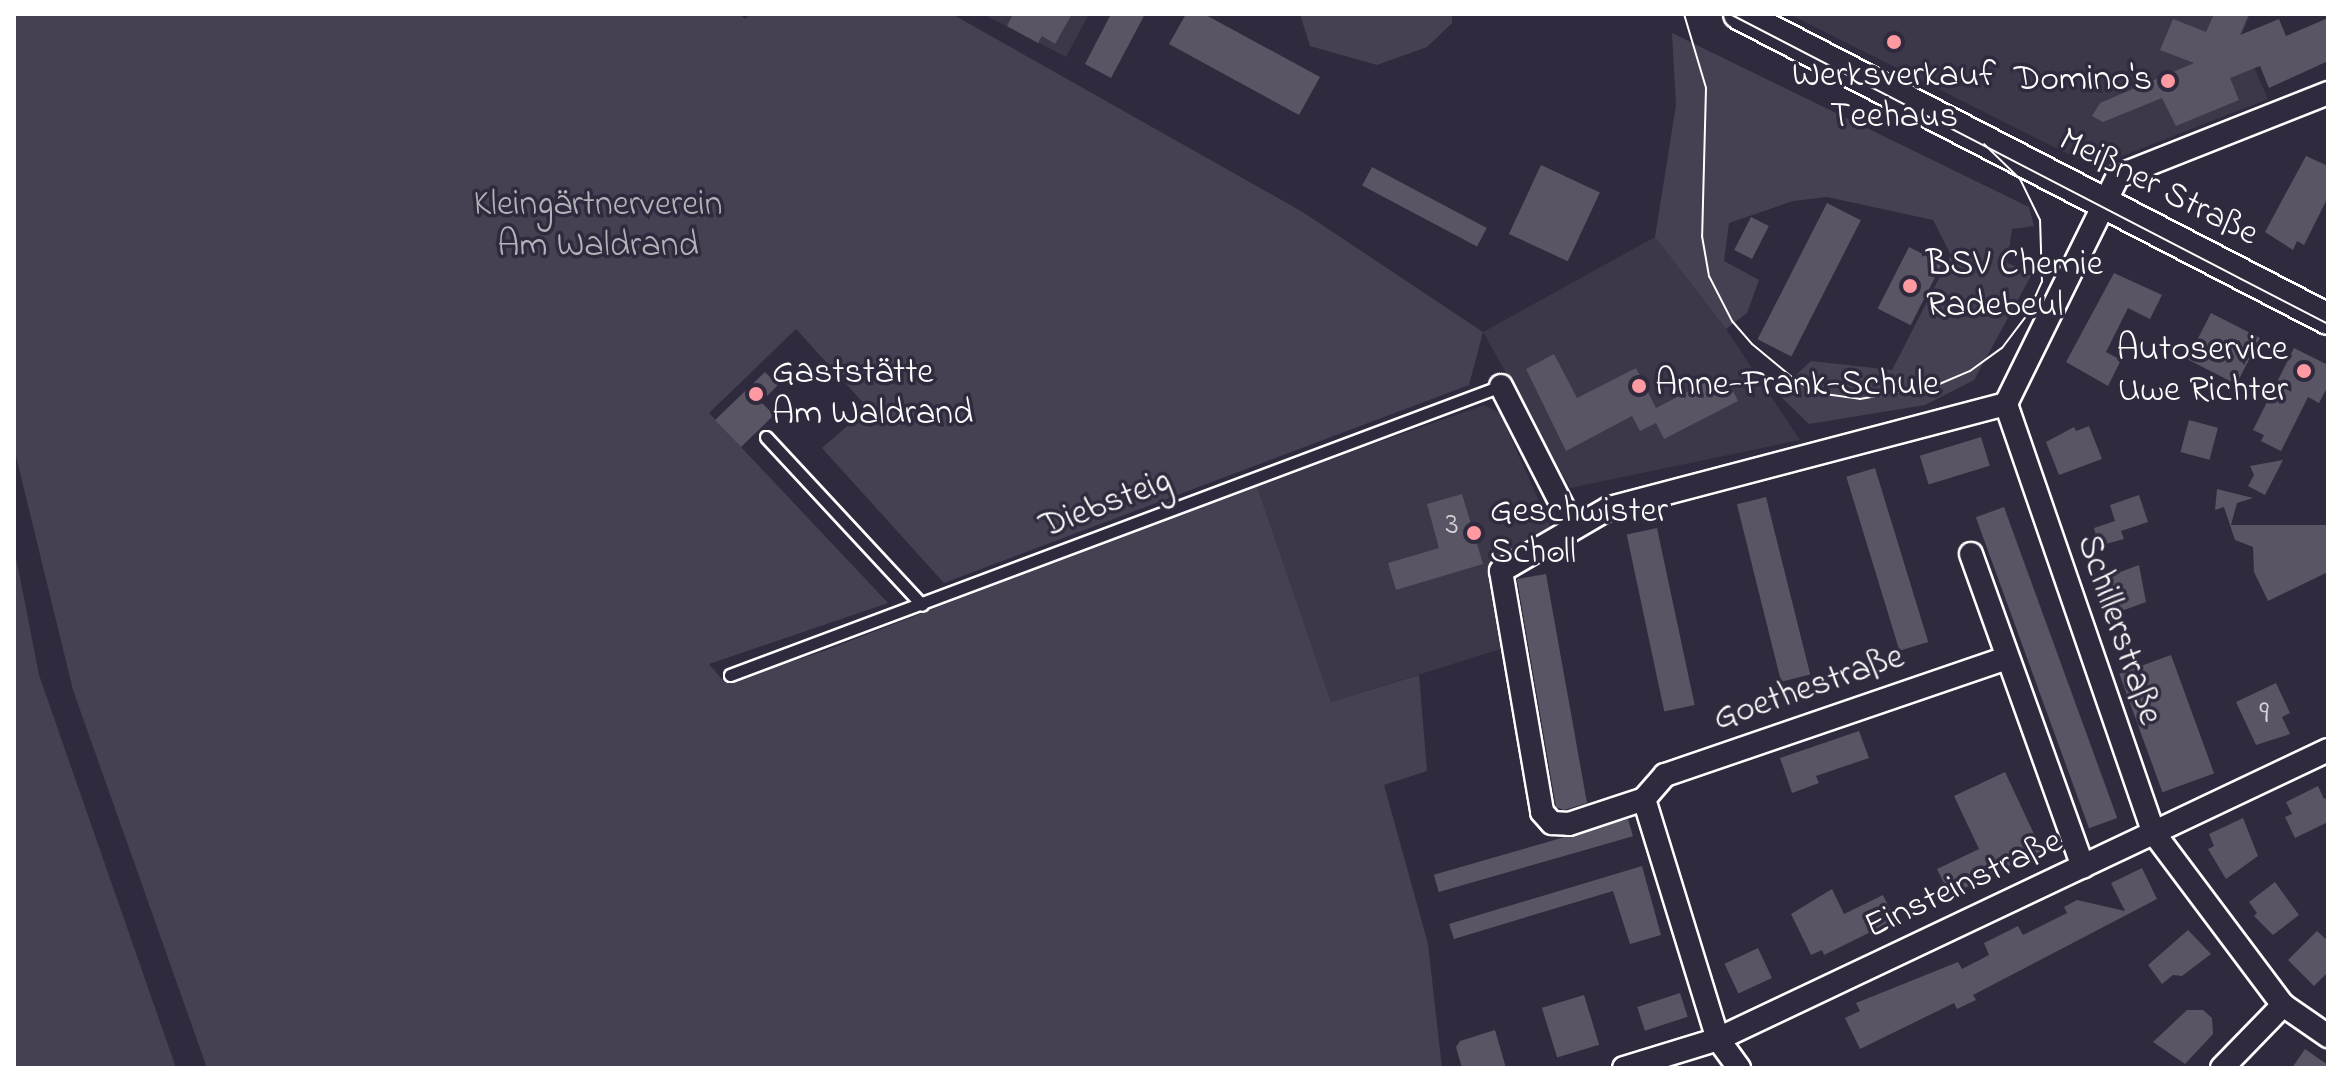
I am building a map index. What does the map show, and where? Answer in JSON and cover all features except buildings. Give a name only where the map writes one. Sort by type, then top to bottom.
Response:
[{"type":"main road","name":"Meißner Straße","points":[[1739,14],[2328,319]]},
{"type":"street","points":[[1501,386],[1572,525],[1609,508],[2006,404],[2118,176],[2328,93]]},
{"type":"street","name":"Schillerstraße","points":[[2006,404],[2153,832],[2283,1005],[2328,1036]]},
{"type":"street","name":"Goethestraße","points":[[1572,525],[1501,571],[1542,812],[1552,823],[1569,824],[1644,799],[1665,775],[2006,658]]},
{"type":"street","points":[[1971,554],[2083,867]]},
{"type":"street","name":"Einsteinstraße","points":[[1624,1068],[1718,1039],[2328,750]]},
{"type":"street","points":[[1644,799],[1718,1039],[1739,1068]]},
{"type":"street","points":[[2222,1068],[2283,1005]]},
{"type":"lane","name":"Diebsteig","points":[[730,675],[1501,386]]},
{"type":"lane","points":[[766,437],[922,605]]},
{"type":"shaded area","points":[[983,14],[1089,14],[1066,57]]},
{"type":"shaded area","points":[[1789,14],[2250,14],[2241,37],[2268,99],[2094,167]]},
{"type":"shaded area","name":"Anne-Frank-Schule","points":[[1655,237],[1726,329],[1800,440],[1570,488],[1483,332]]},
{"type":"shaded area","points":[[1484,405],[1500,413],[1551,528],[1495,564],[1504,648],[1331,702],[1256,485]]},
{"type":"green space","name":"Kleingärtnerverein Am Waldrand","points":[[14,14],[740,14],[745,19],[751,14],[952,14],[1301,211],[1483,332],[1469,385],[944,583],[822,448],[868,408],[796,329],[709,413],[888,603],[709,664],[725,683],[824,651],[1256,484],[1331,702],[1419,675],[1427,771],[1384,785],[1428,944],[1442,1068],[207,1068],[73,690],[14,448]]},
{"type":"green space","points":[[1300,14],[1452,14],[1452,23],[1427,47],[1377,65],[1310,46]]},
{"type":"green space","points":[[1672,33],[2029,207],[2034,226],[2012,229],[2007,263],[2033,272],[1974,380],[1925,405],[1809,424],[1777,393],[1811,361],[1892,370],[1951,255],[1933,220],[1827,197],[1793,201],[1729,223],[1724,261],[1759,280],[1747,313],[1726,329],[1655,237],[1676,105]]},
{"type":"green space","points":[[14,547],[39,675],[176,1068],[14,1068]]},
{"type":"tram line","points":[[1684,14],[1706,88],[1702,236],[1709,276],[1732,321],[1752,344],[1798,382],[1825,394],[1860,399],[1937,385],[1970,371],[2002,348],[2027,315],[2042,282],[2040,220],[2020,179],[1984,144]]},
{"type":"tram line","points":[[1730,14],[2328,324]]},
{"type":"place","name":"Werksverkauf Teehaus","points":[[1894,42]]},
{"type":"place","name":"Domino's","points":[[2168,81]]},
{"type":"place","name":"BSV Chemie Radebeul","points":[[1910,286]]},
{"type":"place","name":"Autoservice Uwe Richter","points":[[2304,371]]},
{"type":"place","name":"Anne-Frank-Schule","points":[[1639,386]]},
{"type":"place","name":"Gaststätte Am Waldrand","points":[[756,394]]},
{"type":"place","name":"Geschwister Scholl","points":[[1474,533]]}]
